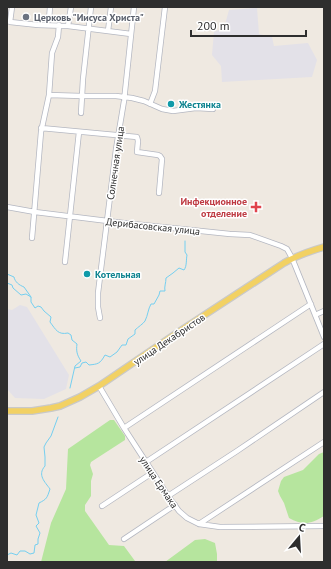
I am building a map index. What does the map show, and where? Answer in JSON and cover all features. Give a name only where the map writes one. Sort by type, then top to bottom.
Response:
[{"type":"main road","name":"улица Декабристов","points":[[7,410],[32,410],[60,406],[80,397],[99,386],[274,269],[292,258],[324,247]]},
{"type":"street","points":[[12,7],[10,22],[38,25],[59,25],[131,34]]},
{"type":"street","points":[[49,20],[50,7]]},
{"type":"street","points":[[68,26],[70,7]]},
{"type":"street","points":[[81,113],[83,79],[91,7]]},
{"type":"street","points":[[108,31],[111,7]]},
{"type":"street","name":"Солнечная улица","points":[[100,318],[98,293],[124,97],[134,7]]},
{"type":"street","points":[[150,104],[155,91],[165,7]]},
{"type":"street","points":[[32,238],[41,128],[48,94],[52,53],[58,37],[59,25]]},
{"type":"street","points":[[48,94],[139,99],[162,109],[173,111],[196,108],[212,109]]},
{"type":"street","points":[[41,128],[137,137],[137,152],[162,157],[159,193]]},
{"type":"street","points":[[65,262],[79,132]]},
{"type":"street","name":"Дерибасовская улица","points":[[7,207],[108,221],[250,235],[284,247],[287,249],[292,258]]},
{"type":"street","points":[[292,258],[324,337]]},
{"type":"street","points":[[124,428],[311,304]]},
{"type":"street","points":[[315,315],[324,311]]},
{"type":"street","points":[[146,462],[324,344]]},
{"type":"street","name":"улица Ермака","points":[[99,386],[152,473],[174,505],[184,515],[199,524],[220,527],[324,526]]},
{"type":"street","points":[[168,496],[237,452],[324,392]]},
{"type":"street","points":[[199,524],[324,442]]},
{"type":"street","points":[[102,506],[152,473]]},
{"type":"street","points":[[124,539],[174,505]]},
{"type":"shaded area","points":[[257,8],[259,34],[272,37],[274,46],[308,43],[317,60],[312,77],[222,82],[221,66],[212,55],[214,32],[224,28],[229,10]]},
{"type":"shaded area","points":[[20,305],[27,307],[69,375],[66,389],[44,399],[15,398],[7,389],[7,309],[12,310]]},
{"type":"green space","points":[[110,420],[114,420],[125,436],[125,440],[91,462],[90,465],[93,474],[91,481],[91,496],[85,505],[85,511],[109,545],[124,546],[135,562],[41,562],[51,523],[66,489],[68,449]]},
{"type":"green space","points":[[324,452],[324,516],[307,523],[294,521],[289,518],[278,491],[281,481],[284,477],[303,470],[319,454]]},
{"type":"green space","points":[[205,539],[215,543],[217,562],[165,562],[195,540]]},
{"type":"waterway","points":[[75,368],[80,367],[82,363],[86,362],[89,365],[98,363],[105,355],[110,357],[117,352],[122,345],[126,345],[128,339],[135,334],[135,330],[145,321],[150,306],[151,304],[154,304],[160,291],[165,291],[166,278],[179,268],[184,270],[187,255],[185,252],[185,241]]},
{"type":"waterway","points":[[7,274],[14,277],[16,282],[24,287],[31,297]]},
{"type":"waterway","points":[[7,283],[12,285],[13,288],[21,295],[26,294],[31,297],[31,302],[35,308],[38,306],[41,307],[51,317],[50,322],[56,330],[59,333],[68,333],[71,335],[72,340],[77,344],[77,353],[81,361],[75,366],[70,388]]},
{"type":"waterway","points":[[7,555],[11,553],[17,555],[20,551],[25,551],[30,554],[34,553],[35,545],[38,544],[40,533],[36,526],[39,523],[36,515],[39,503],[46,498],[50,489],[44,481],[42,475],[45,466],[44,447],[51,436],[58,417]]},
{"type":"place","name":"Церковь \"Иисуса Христа\"","points":[[26,17]]},
{"type":"place","name":"Жестянка","points":[[171,104]]},
{"type":"place","name":"Инфекционное отделение","points":[[256,207]]},
{"type":"place","name":"Котельная","points":[[87,274]]}]
